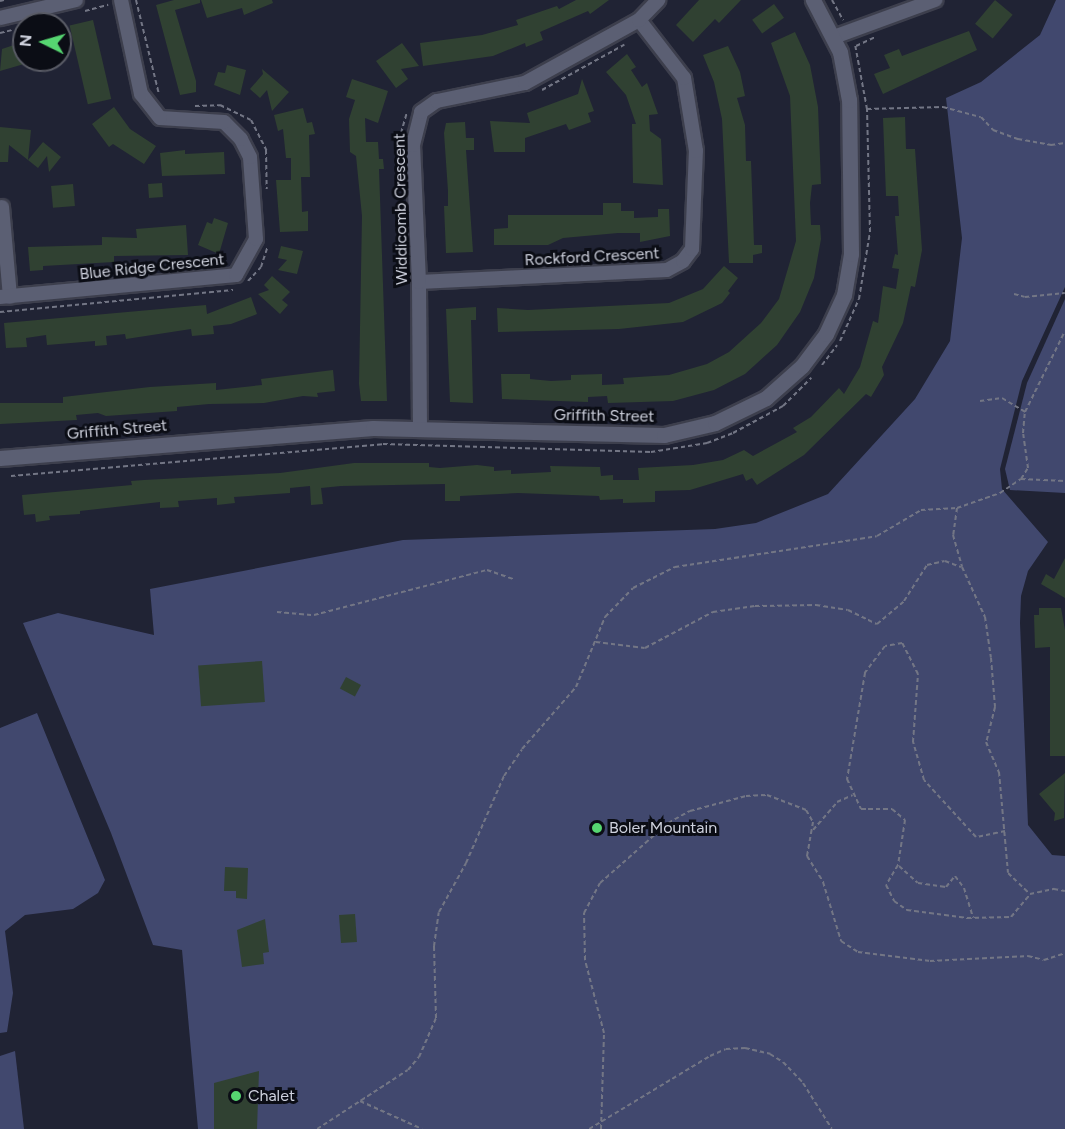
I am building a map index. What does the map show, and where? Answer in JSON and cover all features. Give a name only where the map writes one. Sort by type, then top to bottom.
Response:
[{"type":"street","points":[[0,18],[76,0]]},
{"type":"street","name":"Blue Ridge Crescent","points":[[5,297],[236,275],[256,239],[250,157],[241,139],[224,122],[160,118],[141,94],[121,0]]},
{"type":"street","name":"Widdicomb Crescent","points":[[420,429],[419,282],[413,145],[421,112],[437,101],[525,83],[639,20],[658,0]]},
{"type":"street","name":"Griffith Street","points":[[0,458],[373,428],[664,435],[715,423],[766,398],[802,366],[826,334],[844,295],[851,254],[849,100],[834,37],[813,0]]},
{"type":"street","points":[[834,37],[935,0]]},
{"type":"street","name":"Rockford Crescent","points":[[419,282],[667,270],[683,261],[692,249],[696,151],[684,78],[639,20]]},
{"type":"street","points":[[2,207],[5,297]]},
{"type":"path","points":[[136,0],[160,97]]},
{"type":"path","points":[[819,369],[848,328],[866,270],[870,232],[867,109],[861,67],[849,32],[832,0]]},
{"type":"path","points":[[539,91],[585,70],[625,44]]},
{"type":"path","points":[[186,107],[220,105],[251,120],[266,150],[267,193]]},
{"type":"path","points":[[867,109],[943,107],[981,117],[993,130],[1018,139],[1051,145],[1065,143]]},
{"type":"path","points":[[243,285],[261,267],[267,246]]},
{"type":"path","points":[[0,312],[237,289]]},
{"type":"path","points":[[1014,294],[1025,297],[1065,293]]},
{"type":"path","points":[[317,1129],[408,1070],[419,1057],[436,1018],[434,946],[439,912],[466,863],[504,776],[522,749],[576,687],[588,653],[596,642],[605,617],[633,588],[675,567],[877,536],[921,510],[957,508],[1000,493],[1021,478],[1029,468],[1023,433],[1025,412],[1065,331]]},
{"type":"path","points":[[11,476],[383,444],[651,452],[707,443],[733,433],[783,406],[812,378]]},
{"type":"path","points":[[980,401],[1002,398],[1025,412]]},
{"type":"path","points":[[1021,478],[1065,482]]},
{"type":"path","points":[[957,508],[953,535],[962,567],[985,617],[992,658],[995,707],[986,742],[999,772],[1008,873],[1030,894]]},
{"type":"path","points":[[596,642],[645,648],[713,612],[755,606],[816,604],[848,610],[877,624],[903,601],[927,565],[945,561],[962,567]]},
{"type":"path","points":[[277,612],[314,615],[487,570],[513,579]]},
{"type":"path","points":[[1005,831],[976,837],[924,780],[913,742],[918,674],[902,643],[885,646],[865,672],[847,779],[861,809],[892,809],[905,820],[898,865],[886,885],[894,901],[907,910],[973,918],[1011,918],[1030,894],[1054,889],[1065,891]]},
{"type":"path","points":[[601,1129],[603,1121],[600,1064],[604,1033],[582,940],[589,897],[600,883],[668,823],[690,811],[746,796],[767,795],[806,810],[813,822],[807,856],[823,882],[833,926],[841,941],[858,952],[930,961],[1028,956],[1044,960],[1065,953]]},
{"type":"path","points":[[811,832],[837,802],[854,795]]},
{"type":"path","points":[[898,865],[918,883],[946,887],[955,876],[964,888],[966,904],[973,918]]},
{"type":"path","points":[[589,1129],[710,1056],[745,1048],[770,1054],[783,1062],[803,1083],[832,1129]]},
{"type":"path","points":[[360,1101],[422,1129]]},
{"type":"shaded area","name":"Boler Mountain","points":[[1056,0],[1065,0],[1065,287],[1022,381],[1000,469],[1002,489],[1048,542],[1028,571],[1021,596],[1020,623],[1028,825],[1052,855],[1065,856],[1065,1129],[198,1129],[182,950],[153,945],[111,833],[23,623],[58,613],[154,635],[150,589],[403,540],[715,529],[756,523],[828,494],[915,399],[950,341],[962,238],[946,98],[981,82],[1040,35]]},
{"type":"shaded area","points":[[1065,299],[1065,493],[1010,490],[1005,469],[1027,383]]},
{"type":"shaded area","points":[[37,713],[105,880],[98,893],[73,909],[25,915],[5,931],[13,993],[7,1032],[0,1033],[0,728]]},
{"type":"shaded area","points":[[15,1051],[24,1129],[0,1129],[0,1056]]},
{"type":"building","points":[[174,0],[200,0],[200,3],[175,10],[196,81],[196,92],[180,95],[156,5]]},
{"type":"building","points":[[201,0],[272,0],[273,3],[244,15],[242,8],[207,18]]},
{"type":"building","points":[[576,0],[609,0],[590,14],[588,11],[540,32],[543,40],[526,47],[525,43],[493,56],[423,66],[420,43],[482,35],[518,25],[516,20],[557,6],[559,9]]},
{"type":"building","points":[[699,0],[741,0],[719,23],[715,19],[693,42],[676,25]]},
{"type":"building","points":[[995,0],[1013,15],[993,39],[975,24]]},
{"type":"building","points":[[774,4],[784,18],[762,34],[752,20]]},
{"type":"building","points":[[93,20],[111,99],[88,104],[72,36],[72,25]]},
{"type":"building","points":[[969,31],[977,50],[883,94],[874,74],[890,68],[884,55],[899,49],[902,56]]},
{"type":"building","points":[[795,32],[810,65],[818,107],[821,184],[812,185],[810,203],[811,225],[820,225],[821,239],[814,278],[800,312],[777,345],[745,374],[714,390],[673,401],[608,403],[607,396],[588,397],[588,402],[502,399],[501,374],[530,374],[530,379],[551,381],[571,380],[571,375],[602,374],[602,385],[624,384],[623,378],[669,375],[707,364],[729,352],[761,323],[779,299],[796,241],[790,96],[771,43]]},
{"type":"building","points":[[402,43],[419,66],[401,69],[408,79],[396,88],[376,61]]},
{"type":"building","points":[[12,46],[12,68],[0,71],[2,49]]},
{"type":"building","points":[[728,46],[740,72],[745,96],[737,98],[745,125],[746,161],[751,161],[754,245],[762,245],[762,253],[753,255],[753,263],[729,263],[722,119],[714,82],[703,55]]},
{"type":"building","points":[[627,54],[636,67],[631,70],[642,87],[647,83],[658,114],[649,115],[650,131],[661,139],[663,185],[633,183],[632,124],[636,124],[626,95],[606,72]]},
{"type":"building","points":[[227,65],[246,70],[240,95],[214,85],[218,72],[225,73]]},
{"type":"building","points":[[262,69],[289,92],[272,111],[267,90],[260,98],[250,89],[263,74]]},
{"type":"building","points":[[352,79],[388,91],[378,123],[365,118],[366,142],[378,142],[379,159],[383,159],[384,169],[379,169],[387,401],[361,401],[359,384],[362,216],[356,156],[350,152],[349,119],[355,100],[346,97]]},
{"type":"building","points":[[582,79],[594,111],[588,113],[591,122],[569,130],[566,124],[525,138],[525,152],[494,152],[490,121],[530,123],[527,113],[578,94]]},
{"type":"building","points":[[114,107],[130,129],[156,146],[144,164],[113,144],[109,147],[92,124]]},
{"type":"building","points":[[303,108],[307,123],[312,122],[315,134],[309,135],[310,177],[301,177],[302,212],[308,211],[308,231],[280,232],[276,180],[291,180],[291,158],[286,158],[283,129],[278,131],[274,115]]},
{"type":"building","points":[[905,117],[906,149],[915,149],[922,250],[915,287],[911,286],[903,323],[882,367],[884,375],[871,397],[866,394],[804,455],[757,485],[752,478],[746,481],[743,474],[690,490],[655,491],[655,502],[623,503],[623,499],[600,500],[599,496],[518,493],[460,496],[460,501],[445,501],[445,484],[341,486],[321,488],[323,504],[311,505],[310,486],[290,488],[290,493],[234,497],[235,503],[217,505],[217,498],[178,501],[179,507],[160,508],[160,502],[80,511],[80,514],[49,516],[50,520],[36,522],[35,514],[24,515],[22,495],[132,485],[131,481],[280,473],[354,463],[429,463],[429,467],[440,468],[477,465],[494,467],[494,471],[511,470],[511,474],[551,472],[550,466],[600,467],[601,476],[613,475],[613,480],[639,480],[638,468],[693,465],[723,460],[744,450],[753,456],[797,432],[793,428],[811,417],[839,388],[844,394],[860,367],[873,321],[878,323],[883,286],[896,289],[899,269],[892,268],[895,254],[898,255],[895,216],[899,216],[898,196],[886,196],[883,118]]},
{"type":"building","points":[[465,122],[466,138],[474,138],[474,150],[466,150],[473,252],[446,253],[444,206],[448,206],[448,191],[444,133],[446,123]]},
{"type":"building","points":[[0,127],[31,130],[28,160],[9,145],[8,162],[0,162]]},
{"type":"building","points":[[43,142],[61,157],[49,172],[47,156],[38,168],[28,160]]},
{"type":"building","points":[[185,150],[185,154],[224,152],[225,174],[162,176],[160,153]]},
{"type":"building","points":[[162,183],[163,197],[149,198],[148,184]]},
{"type":"building","points":[[73,184],[75,206],[53,208],[51,186]]},
{"type":"building","points":[[603,203],[621,203],[621,211],[634,211],[634,218],[658,217],[658,209],[669,209],[670,236],[640,242],[640,233],[618,233],[563,238],[548,245],[494,245],[494,229],[508,228],[508,215],[603,215]]},
{"type":"building","points":[[214,218],[228,223],[219,254],[198,245],[207,222],[212,224]]},
{"type":"building","points":[[186,225],[188,255],[114,256],[114,262],[43,266],[43,270],[30,271],[28,247],[102,245],[102,237],[137,238],[136,229]]},
{"type":"building","points":[[281,246],[303,251],[297,274],[278,270],[287,260],[278,258]]},
{"type":"building","points":[[724,266],[738,278],[728,291],[730,293],[722,303],[683,322],[619,329],[498,332],[497,308],[528,310],[669,303],[703,289]]},
{"type":"building","points":[[272,276],[290,292],[282,300],[288,305],[280,314],[258,294],[269,290],[264,285]]},
{"type":"building","points":[[251,297],[257,314],[231,324],[213,326],[214,334],[192,336],[191,329],[126,339],[125,334],[106,336],[107,345],[95,346],[95,341],[47,345],[46,335],[26,338],[27,347],[6,348],[4,323],[206,305],[207,314]]},
{"type":"building","points":[[476,307],[476,320],[471,320],[473,403],[450,402],[446,309]]},
{"type":"building","points":[[333,370],[335,391],[317,393],[318,397],[303,396],[264,403],[177,407],[177,411],[106,416],[98,413],[76,415],[77,420],[0,424],[0,403],[63,403],[63,397],[150,387],[216,383],[216,390],[262,385],[261,379]]},
{"type":"building","points":[[1065,558],[1065,598],[1041,584],[1046,574],[1054,579]]},
{"type":"building","points":[[1039,608],[1061,608],[1065,630],[1065,756],[1050,756],[1050,647],[1035,648],[1034,615],[1039,615]]},
{"type":"building","points":[[262,661],[265,702],[201,706],[198,665]]},
{"type":"building","points":[[346,677],[361,685],[355,696],[340,688]]},
{"type":"building","points":[[1065,773],[1064,818],[1054,821],[1055,813],[1039,794]]},
{"type":"building","points":[[225,867],[248,868],[247,899],[236,898],[236,891],[224,891]]},
{"type":"building","points":[[355,914],[357,942],[341,943],[339,915]]},
{"type":"building","points":[[265,919],[269,952],[263,953],[264,964],[242,967],[237,930]]},
{"type":"building","name":"Chalet","points":[[259,1071],[257,1129],[214,1129],[214,1083]]},
{"type":"place","name":"Boler Mountain","points":[[597,828]]},
{"type":"place","name":"Chalet","points":[[236,1096]]}]
